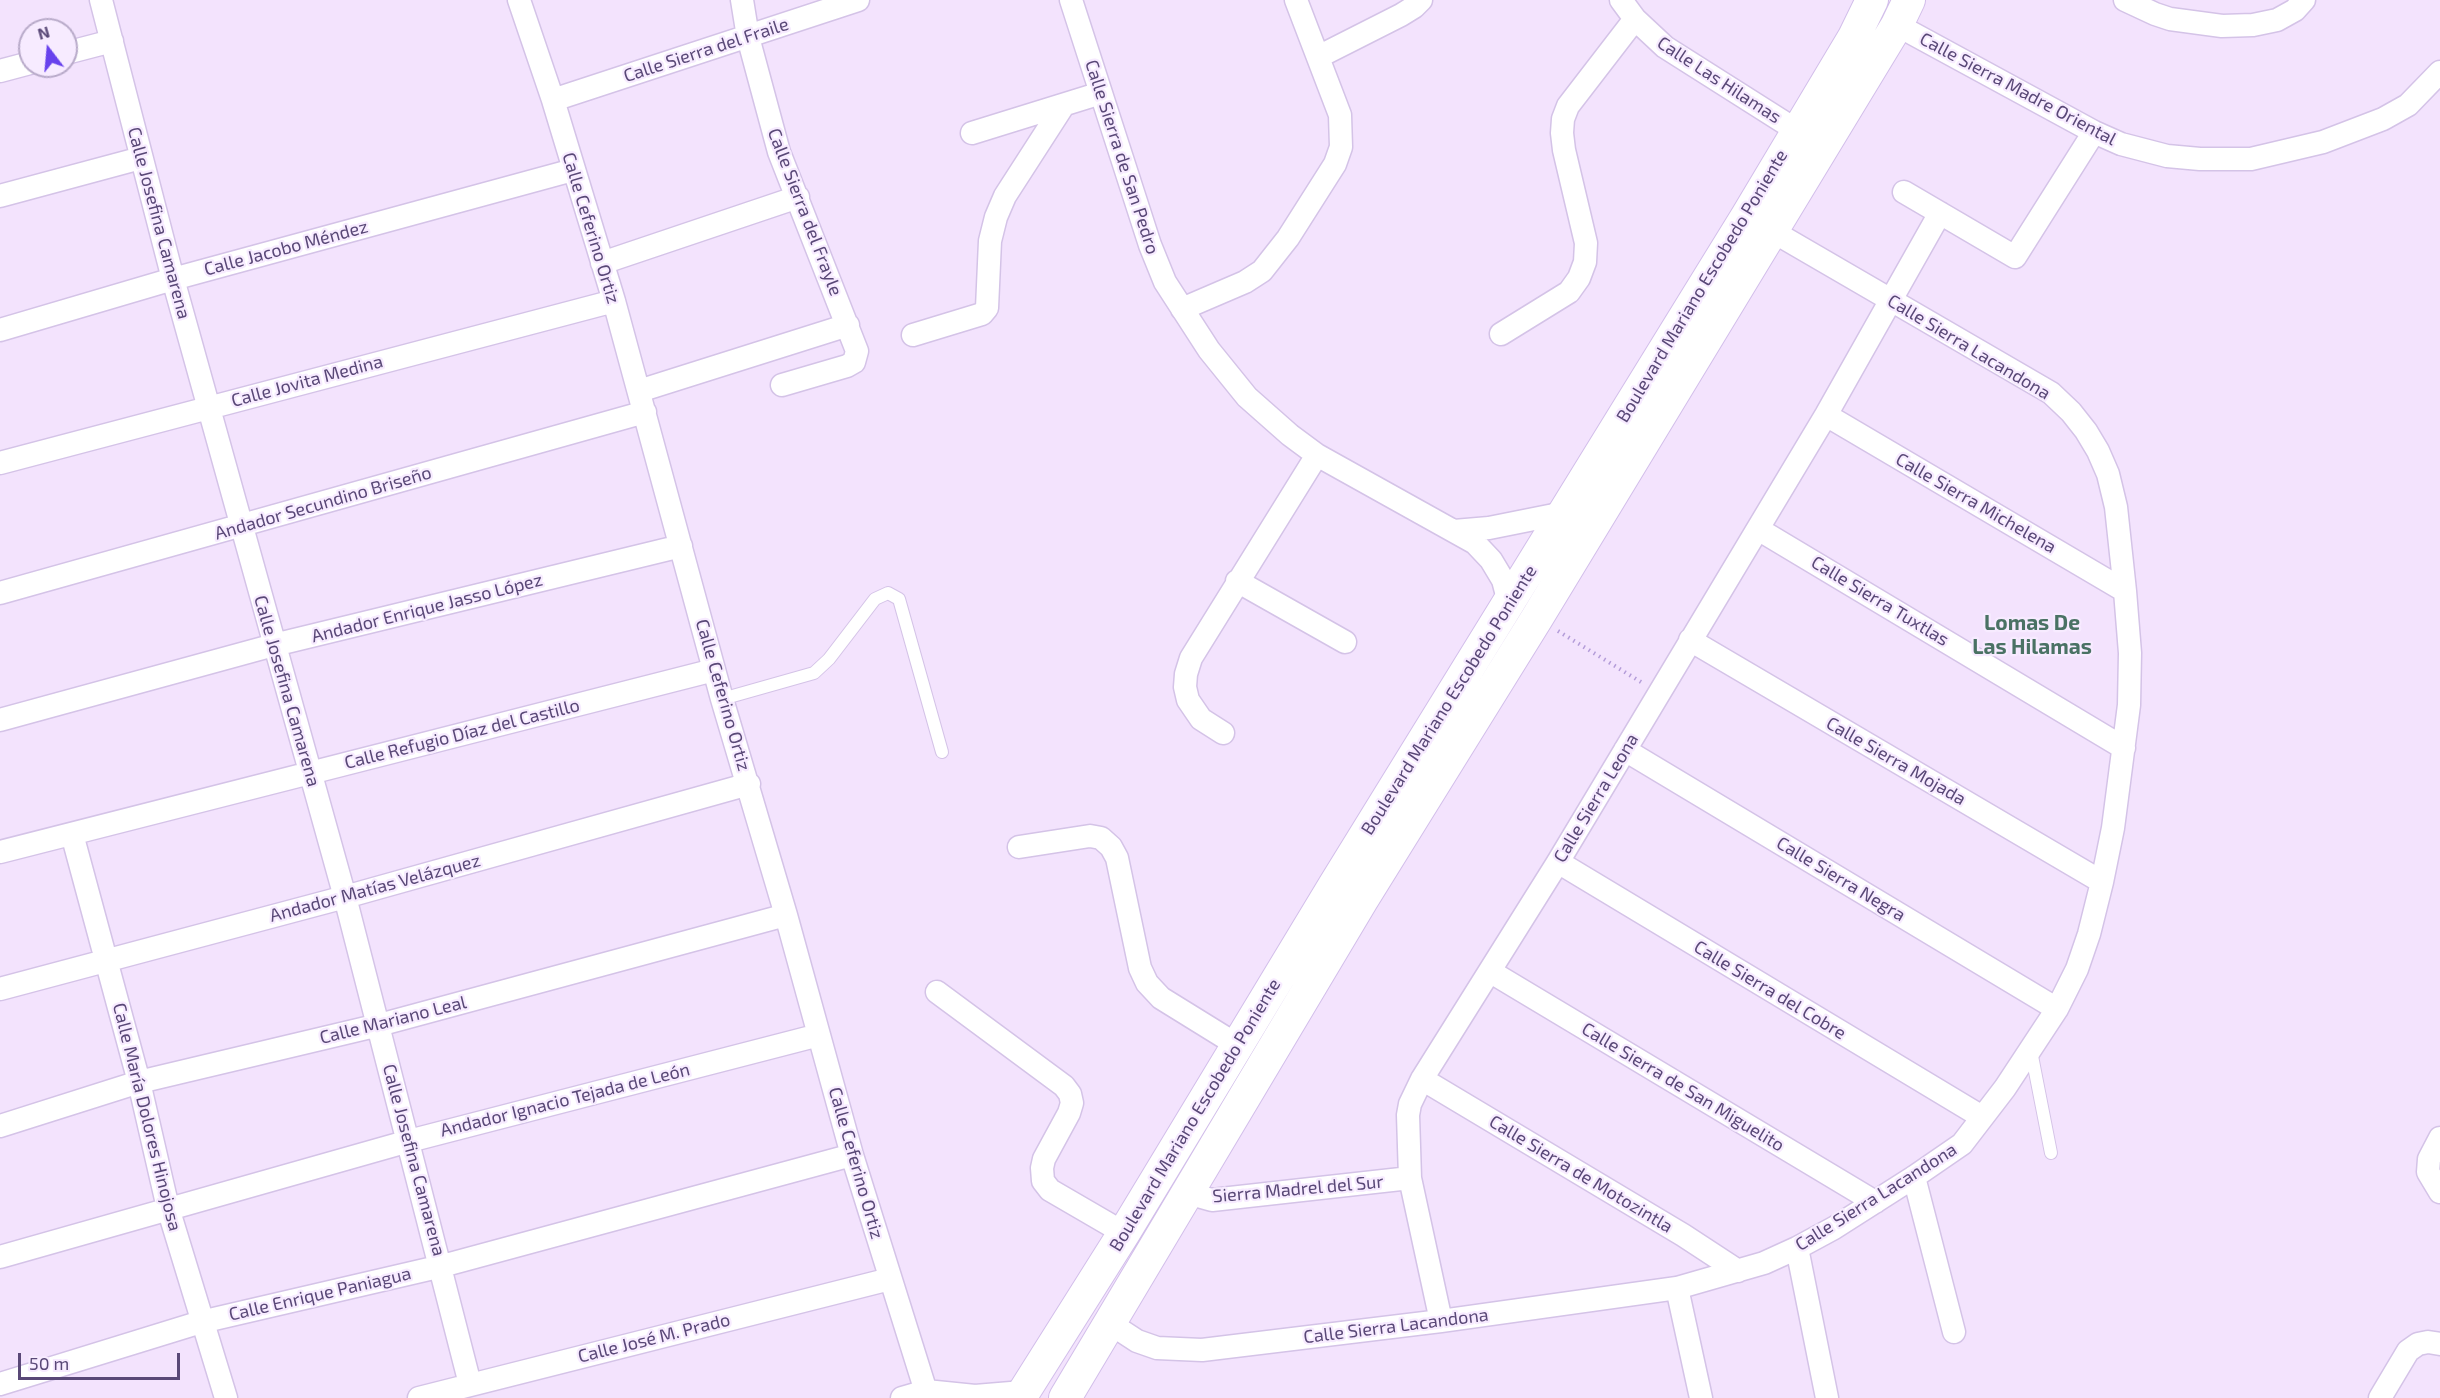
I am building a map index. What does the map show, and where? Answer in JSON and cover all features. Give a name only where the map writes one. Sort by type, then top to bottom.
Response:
[{"type":"street","name":"Calle Josefina Camarena","points":[[101,0],[173,279],[345,897],[471,1384]]},
{"type":"street","name":"Calle Ceferino Ortiz","points":[[519,0],[553,100],[614,300],[722,699],[749,784],[852,1155],[927,1395]]},
{"type":"street","name":"Calle Sierra del Frayle","points":[[742,0],[748,37],[779,152],[857,351],[854,362],[847,366],[782,385]]},
{"type":"street","name":"Calle Sierra del Fraile","points":[[553,100],[858,0]]},
{"type":"street","name":"Calle Sierra de San Pedro","points":[[1071,0],[1150,246],[1165,282],[1215,357],[1247,397],[1290,435],[1317,455],[1475,543],[1491,560],[1503,580],[1509,603]]},
{"type":"street","points":[[1182,309],[1245,282],[1262,271],[1288,238],[1335,164],[1341,147],[1340,115],[1296,0]]},
{"type":"street","points":[[1318,57],[1414,8],[1421,0]]},
{"type":"street","name":"Calle Las Hilamas","points":[[1621,0],[1635,19],[1665,47],[1796,130]]},
{"type":"street","name":"Boulevard Mariano Escobedo Poniente","points":[[1065,1398],[1362,900],[1537,618],[1759,224],[1796,130],[1854,37],[1872,0]]},
{"type":"street","points":[[2125,0],[2222,26],[2253,25],[2277,20],[2295,10],[2304,0]]},
{"type":"street","name":"Boulevard Mariano Escobedo Poniente","points":[[1021,1395],[1124,1233],[1335,884],[1564,513],[1903,12]]},
{"type":"street","name":"Calle Sierra Madre Oriental","points":[[1903,12],[2094,132],[2142,151],[2167,156],[2200,159],[2251,159],[2323,142],[2383,120],[2408,105],[2439,75]]},
{"type":"street","points":[[1501,334],[1569,292],[1579,278],[1585,262],[1586,243],[1564,150],[1563,119],[1569,106],[1635,19]]},
{"type":"street","points":[[78,50],[112,41]]},
{"type":"street","points":[[0,70],[18,66]]},
{"type":"street","points":[[972,133],[1101,93]]},
{"type":"street","points":[[913,335],[982,314],[987,308],[990,241],[996,217],[1005,196],[1063,106]]},
{"type":"street","points":[[1904,192],[2015,257],[2094,132]]},
{"type":"street","points":[[0,196],[141,158]]},
{"type":"street","name":"Calle Jacobo Méndez","points":[[0,330],[173,279],[573,170]]},
{"type":"street","points":[[602,263],[798,197]]},
{"type":"street","name":"Calle Sierra Leona","points":[[1441,1320],[1410,1178],[1407,1115],[1422,1079],[1558,862],[1826,415],[1940,213]]},
{"type":"street","name":"Calle Sierra Lacandona","points":[[1110,1324],[1137,1341],[1157,1348],[1177,1351],[1202,1350],[1677,1288],[1737,1271],[1797,1248],[1875,1202],[1962,1144],[2057,1009],[2080,960],[2102,882],[2113,828],[2129,705],[2130,652],[2125,591],[2116,507],[2108,474],[2098,451],[2071,412],[2051,393],[1759,224]]},
{"type":"street","name":"Calle Jovita Medina","points":[[0,464],[614,300]]},
{"type":"street","name":"Andador Secundino Briseño","points":[[0,593],[241,526],[642,401],[848,325]]},
{"type":"street","name":"Calle Sierra Michelena","points":[[1826,415],[2125,591]]},
{"type":"street","points":[[1223,733],[1201,719],[1194,712],[1188,700],[1185,687],[1191,658],[1317,455]]},
{"type":"street","points":[[1454,531],[1489,528],[1564,513]]},
{"type":"street","name":"Calle Sierra Tuxtlas","points":[[1758,528],[2124,748]]},
{"type":"street","name":"Andador Enrique Jasso López","points":[[0,720],[274,645],[681,546]]},
{"type":"street","points":[[1237,581],[1345,642]]},
{"type":"street","name":"Calle Sierra Mojada","points":[[1690,640],[2102,882]]},
{"type":"street","name":"Calle Refugio Díaz del Castillo","points":[[0,852],[714,670]]},
{"type":"street","name":"Calle Sierra Negra","points":[[1625,750],[2057,1009]]},
{"type":"street","name":"Andador Matías Velázquez","points":[[0,989],[345,897],[749,784]]},
{"type":"street","name":"Calle María Dolores Hinojosa","points":[[72,834],[139,1082],[168,1208],[226,1398]]},
{"type":"street","points":[[1019,847],[1090,836],[1101,838],[1112,847],[1117,858],[1140,968],[1147,983],[1161,998],[1237,1045]]},
{"type":"street","name":"Calle Sierra del Cobre","points":[[1558,862],[1982,1117]]},
{"type":"street","points":[[1335,884],[1362,900]]},
{"type":"street","name":"Calle Mariano Leal","points":[[0,1126],[139,1082],[379,1025],[786,915]]},
{"type":"street","name":"Calle Sierra de San Miguelito","points":[[1491,972],[1875,1202]]},
{"type":"street","points":[[937,992],[1064,1086],[1070,1094],[1072,1103],[1070,1113],[1044,1159],[1043,1181],[1050,1190],[1124,1233]]},
{"type":"street","name":"Andador Ignacio Tejada de León","points":[[0,1257],[409,1141],[819,1035]]},
{"type":"street","name":"Calle Sierra de Motozintla","points":[[1422,1079],[1683,1235],[1737,1271]]},
{"type":"street","points":[[2440,1138],[2429,1159],[2427,1172],[2440,1192]]},
{"type":"street","name":"Calle Enrique Paniagua","points":[[0,1384],[201,1322],[442,1266],[852,1155]]},
{"type":"street","points":[[1914,1177],[1954,1332]]},
{"type":"street","name":"Sierra Madrel del Sur","points":[[1187,1193],[1212,1200],[1410,1178]]},
{"type":"street","points":[[1797,1248],[1827,1398]]},
{"type":"street","name":"Calle José M. Prado","points":[[419,1398],[890,1279]]},
{"type":"street","points":[[1677,1288],[1701,1398]]},
{"type":"street","points":[[2380,1398],[2408,1350],[2418,1344],[2434,1343]]},
{"type":"street","points":[[902,1398],[927,1395],[1021,1395]]},
{"type":"lane","points":[[722,699],[814,673],[829,659],[874,599],[888,593],[899,599],[942,752]]},
{"type":"lane","points":[[2031,1049],[2051,1153]]},
{"type":"path","points":[[1537,618],[1659,694]]},
{"type":"district","name":"Lomas De Las Hilamas","points":[[2032,635]]}]
